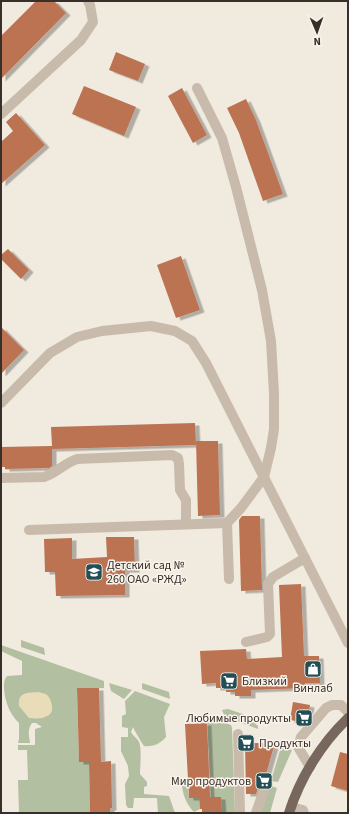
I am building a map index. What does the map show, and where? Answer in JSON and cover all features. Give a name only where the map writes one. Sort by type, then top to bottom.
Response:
[{"type":"main road","points":[[290,810],[310,767],[320,751],[336,729],[348,718]]},
{"type":"street","points":[[1,114],[81,40],[92,22],[90,5],[88,1]]},
{"type":"street","points":[[197,88],[222,138],[262,290],[272,341],[274,429],[264,477],[241,508],[227,523],[229,579]]},
{"type":"street","points":[[1,403],[50,353],[77,337],[102,331],[151,326],[175,331],[192,342],[206,363],[348,643]]},
{"type":"street","points":[[1,478],[44,477],[51,475],[70,461],[77,459],[172,456],[178,458],[180,490],[186,500],[186,524]]},
{"type":"street","points":[[29,530],[227,523]]},
{"type":"street","points":[[246,642],[267,637],[270,634],[268,584],[273,577],[305,558]]},
{"type":"street","points":[[310,767],[298,747],[301,737],[326,708],[332,705],[340,705],[348,712]]},
{"type":"street","points":[[238,734],[240,813]]},
{"type":"street","points":[[256,813],[266,784]]},
{"type":"street","points":[[290,810],[303,810],[304,813]]},
{"type":"green space","points":[[21,640],[44,648],[45,655],[21,647]]},
{"type":"green space","points":[[1,645],[104,681],[104,688],[77,689],[79,762],[89,762],[90,813],[19,813],[18,780],[28,780],[27,750],[18,750],[18,745],[35,745],[35,729],[42,727],[36,723],[32,723],[29,730],[30,743],[18,743],[19,723],[8,707],[5,698],[4,685],[7,676],[22,675],[22,661],[1,651]]},
{"type":"green space","points":[[109,683],[132,690],[124,699],[111,691]]},
{"type":"green space","points":[[142,683],[169,692],[170,699],[142,689]]},
{"type":"green space","points":[[135,691],[170,704],[164,717],[166,737],[161,742],[144,746],[133,727],[131,732],[140,745],[140,774],[147,782],[147,786],[144,787],[144,794],[169,796],[175,813],[158,813],[157,798],[134,798],[133,808],[128,808],[126,805],[125,784],[129,776],[128,766],[121,751],[121,737],[128,737],[128,728],[122,727],[122,716],[126,714],[125,701]]},
{"type":"green space","points":[[228,709],[243,714],[258,726],[258,729],[225,717],[222,710]]},
{"type":"green space","points":[[207,717],[231,725],[232,728],[235,813],[222,813],[211,797]]},
{"type":"green space","points":[[281,747],[292,750],[278,782],[271,781]]},
{"type":"green space","points":[[182,783],[187,783],[189,798],[199,798],[200,809],[194,812],[189,806],[185,799]]},
{"type":"green space","points":[[268,785],[277,788],[270,813],[260,813]]},
{"type":"sand","points":[[38,692],[48,696],[52,704],[52,711],[49,715],[44,717],[29,718],[19,706],[20,698],[26,693]]},
{"type":"building","points":[[36,1],[54,1],[66,13],[1,79],[1,36]]},
{"type":"building","points":[[116,52],[145,64],[138,81],[109,70]]},
{"type":"building","points":[[84,86],[136,107],[124,136],[72,114]]},
{"type":"building","points":[[182,88],[207,135],[193,143],[168,96]]},
{"type":"building","points":[[246,99],[256,120],[283,194],[263,201],[239,133],[227,108]]},
{"type":"building","points":[[16,113],[45,145],[1,184],[1,142],[13,131],[6,122]]},
{"type":"building","points":[[8,249],[29,270],[21,279],[1,259],[1,255]]},
{"type":"building","points":[[181,256],[200,310],[176,318],[157,265]]},
{"type":"building","points":[[1,327],[24,350],[1,374]]},
{"type":"building","points":[[195,423],[196,445],[52,449],[52,466],[49,468],[5,469],[5,467],[1,467],[1,447],[52,446],[51,427]]},
{"type":"building","points":[[196,441],[218,441],[220,515],[198,516]]},
{"type":"building","points":[[242,516],[260,516],[262,590],[241,591],[239,520]]},
{"type":"building","points":[[106,537],[134,537],[135,570],[125,570],[125,595],[56,596],[55,572],[45,572],[44,539],[72,538],[72,559],[107,557]]},
{"type":"building","points":[[301,584],[304,656],[319,656],[320,683],[305,683],[306,688],[251,690],[251,696],[235,696],[235,692],[226,692],[226,688],[216,688],[216,683],[202,684],[200,651],[246,649],[247,659],[282,657],[279,585]]},
{"type":"building","points":[[77,688],[99,688],[101,762],[111,761],[112,808],[110,808],[110,813],[90,813],[89,762],[79,762]]},
{"type":"building","points":[[293,702],[310,705],[309,711],[296,721],[290,720]]},
{"type":"building","points":[[207,723],[210,797],[221,797],[222,813],[202,813],[199,798],[189,798],[185,724]]},
{"type":"building","points":[[245,743],[263,743],[274,746],[265,778],[260,782],[256,794],[246,794]]},
{"type":"building","points":[[340,752],[348,754],[348,791],[331,786]]},
{"type":"place","name":"Детский сад № 260 ОАО «РЖД»","points":[[94,572]]},
{"type":"place","name":"Винлаб","points":[[313,669]]},
{"type":"place","name":"Близкий","points":[[229,681]]},
{"type":"place","name":"Любимые продукты","points":[[304,718]]},
{"type":"place","name":"Продукты","points":[[246,743]]},
{"type":"place","name":"Мир продуктов","points":[[264,781]]}]
